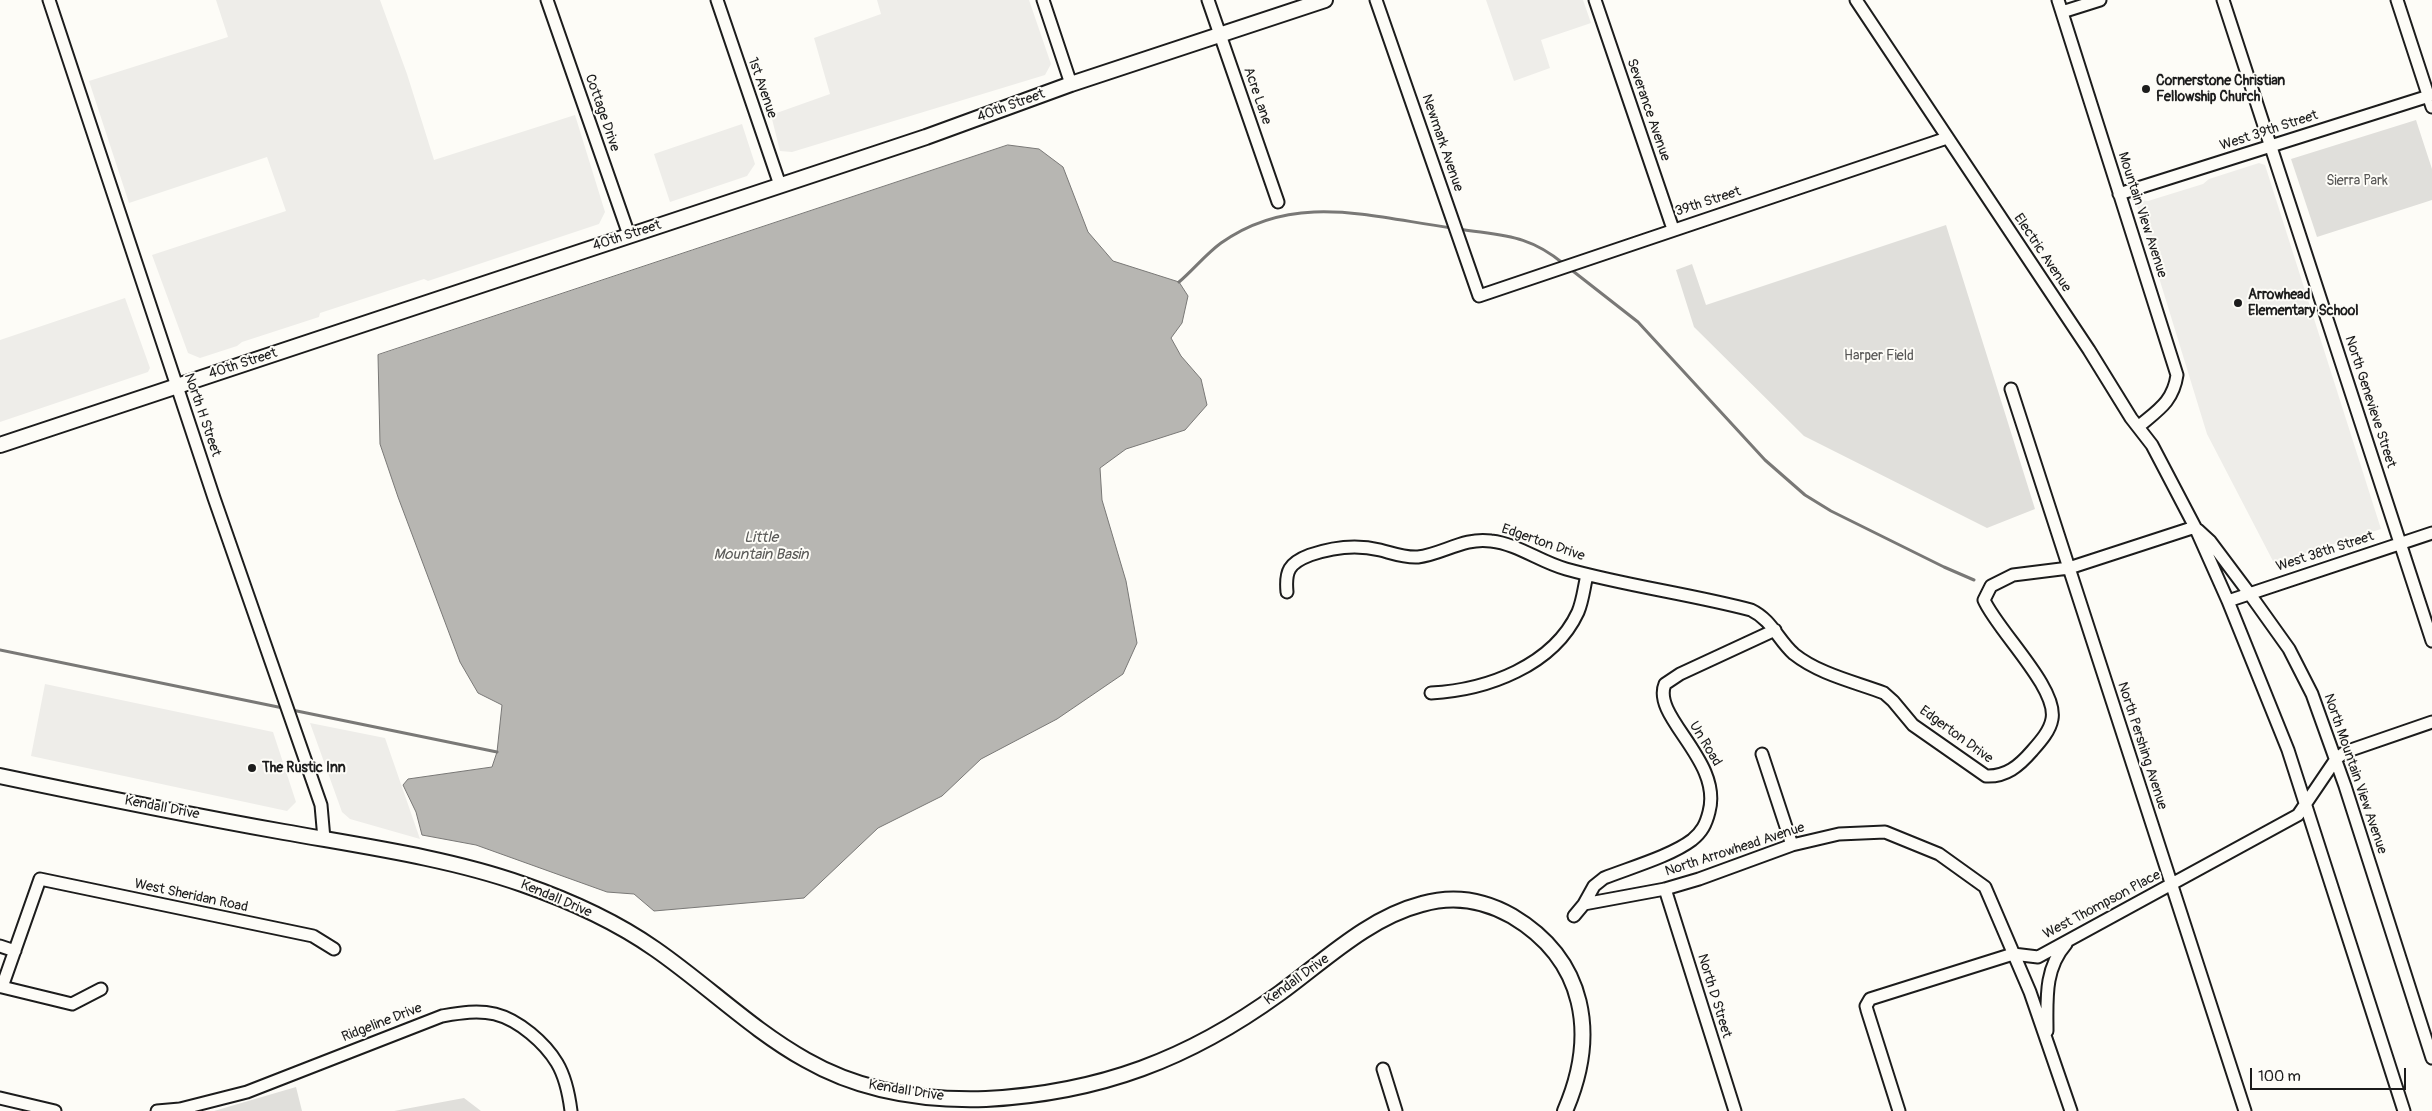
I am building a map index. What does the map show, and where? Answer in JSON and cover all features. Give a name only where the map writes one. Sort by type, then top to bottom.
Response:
[{"type":"main road","name":"40th Street","points":[[0,446],[926,137],[1071,84],[1325,0]]},
{"type":"main road","name":"Kendall Drive","points":[[0,776],[324,839],[498,876],[556,896],[625,930],[655,949],[754,1026],[806,1060],[835,1075],[868,1086],[929,1098],[965,1099],[1034,1095],[1074,1088],[1151,1066],[1191,1049],[1239,1022],[1372,926],[1398,912],[1420,904],[1450,899],[1486,904],[1514,917],[1548,942],[1570,976],[1579,1006],[1583,1041],[1579,1072],[1565,1111]]},
{"type":"street","name":"North H Street","points":[[48,0],[177,386],[321,805],[324,839]]},
{"type":"street","name":"Cottage Drive","points":[[547,0],[629,235]]},
{"type":"street","name":"1st Avenue","points":[[717,0],[780,185]]},
{"type":"street","points":[[1043,0],[1071,84]]},
{"type":"street","name":"Acre Lane","points":[[1208,0],[1278,202]]},
{"type":"street","name":"Newmark Avenue","points":[[1376,0],[1479,296]]},
{"type":"street","name":"Severance Avenue","points":[[1595,0],[1673,229]]},
{"type":"street","name":"Electric Avenue","points":[[1856,0],[2152,446],[2195,526]]},
{"type":"street","name":"Mountain View Avenue","points":[[2058,0],[2177,374],[2175,389],[2168,401],[2138,427]]},
{"type":"street","points":[[2062,12],[2100,0]]},
{"type":"street","name":"North Genevieve Street","points":[[2223,0],[2432,642]]},
{"type":"street","points":[[2397,0],[2430,97]]},
{"type":"street","name":"West 39th Street","points":[[2119,194],[2430,97]]},
{"type":"street","name":"39th Street","points":[[1479,296],[1947,138]]},
{"type":"street","name":"North Pershing Avenue","points":[[2011,390],[2245,1111]]},
{"type":"street","points":[[2195,526],[2228,600],[2288,750],[2404,1111]]},
{"type":"street","name":"Edgerton Drive","points":[[1287,592],[1286,573],[1297,561],[1317,552],[1346,546],[1416,557],[1434,554],[1468,542],[1490,541],[1520,549],[1544,562],[1587,575],[1751,610],[1762,616],[1795,655],[1808,663],[1884,693],[1893,700],[1913,725],[1986,776],[1997,776],[2008,772],[2032,751],[2049,729],[2052,717],[2051,705],[2045,691],[2022,655],[1993,618],[1984,600],[1991,586],[2013,575],[2069,568],[2195,526]]},
{"type":"street","name":"North Mountain View Avenue","points":[[2195,526],[2210,541],[2249,592],[2289,649],[2302,674],[2336,759],[2432,1058]]},
{"type":"street","name":"West 38th Street","points":[[2228,600],[2432,533]]},
{"type":"street","points":[[1431,693],[1456,692],[1506,677],[1539,657],[1557,643],[1571,624],[1578,611],[1587,575]]},
{"type":"street","name":"Un Road","points":[[1584,904],[1594,886],[1604,878],[1690,842],[1704,828],[1711,802],[1711,791],[1707,773],[1669,714],[1663,694],[1666,684],[1680,674],[1775,630]]},
{"type":"street","points":[[2336,759],[2345,752],[2432,722]]},
{"type":"street","points":[[1762,754],[1792,845]]},
{"type":"street","name":"West Thompson Place","points":[[1899,1111],[1866,1010],[1867,1002],[1875,997],[2013,954],[2038,956],[2298,816],[2336,759]]},
{"type":"street","name":"North Arrowhead Avenue","points":[[1584,904],[1665,889],[1699,880],[1792,845],[1839,834],[1885,832],[1939,854],[1985,887],[2030,992],[2071,1111]]},
{"type":"street","name":"West Sheridan Road","points":[[15,951],[40,879],[313,936],[334,949]]},
{"type":"street","name":"North D Street","points":[[1665,889],[1734,1111]]},
{"type":"street","points":[[1574,916],[1584,904]]},
{"type":"street","points":[[2047,1042],[2047,986],[2050,970],[2058,953],[2070,939]]},
{"type":"street","points":[[0,946],[15,951],[2,987],[72,1004],[101,989]]},
{"type":"street","name":"Ridgeline Drive","points":[[157,1111],[180,1109],[247,1092],[442,1016],[470,1011],[496,1014],[517,1024],[537,1039],[557,1063],[568,1090],[571,1111]]},
{"type":"street","points":[[1383,1069],[1396,1111]]},
{"type":"street","points":[[0,1098],[55,1111]]},
{"type":"shaded area","points":[[216,0],[380,0],[407,74],[434,160],[575,115],[605,212],[599,224],[428,281],[424,279],[320,313],[319,317],[200,358],[188,353],[152,255],[286,211],[267,157],[129,203],[89,81],[228,37]]},
{"type":"shaded area","points":[[877,0],[1029,0],[1051,64],[1045,75],[792,152],[780,151],[771,115],[830,94],[814,38],[881,14]]},
{"type":"shaded area","points":[[1486,0],[1583,0],[1591,23],[1541,40],[1550,68],[1514,81]]},
{"type":"shaded area","points":[[742,124],[755,164],[747,176],[670,202],[654,154]]},
{"type":"shaded area","name":"Arrowhead Elementary School","points":[[2259,163],[2265,165],[2381,529],[2274,563],[2207,434],[2137,206],[2141,200],[2148,201],[2203,184],[2209,179]]},
{"type":"shaded area","points":[[125,298],[150,368],[148,372],[0,422],[0,340]]},
{"type":"shaded area","points":[[45,684],[273,732],[296,802],[287,811],[31,756]]},
{"type":"shaded area","points":[[310,723],[385,738],[420,839],[350,819],[342,812]]},
{"type":"green space","name":"Sierra Park","points":[[2416,120],[2432,169],[2432,200],[2317,237],[2291,159]]},
{"type":"green space","name":"Harper Field","points":[[1946,225],[2035,509],[1987,528],[1804,436],[1694,327],[1676,270],[1692,264],[1706,305]]},
{"type":"green space","points":[[296,1087],[302,1111],[214,1111]]},
{"type":"green space","points":[[464,1098],[481,1111],[394,1111]]},
{"type":"water","name":"Little Mountain Basin","points":[[1008,145],[1039,149],[1063,167],[1088,232],[1113,261],[1179,282],[1188,296],[1182,323],[1171,338],[1181,356],[1201,379],[1207,405],[1185,430],[1126,449],[1100,468],[1102,500],[1126,581],[1137,643],[1123,674],[1057,719],[981,759],[942,796],[878,828],[804,898],[654,911],[634,894],[607,892],[476,845],[422,835],[416,812],[403,785],[408,779],[492,767],[497,752],[502,705],[478,693],[460,662],[398,497],[380,444],[378,355]]},
{"type":"waterway","points":[[1179,282],[1221,243],[1249,227],[1276,217],[1334,212],[1363,214],[1452,228]]},
{"type":"waterway","points":[[1459,229],[1515,238],[1539,247],[1564,264]]},
{"type":"waterway","points":[[1569,268],[1638,322],[1765,460],[1805,495],[1831,511],[1974,580]]},
{"type":"waterway","points":[[0,650],[283,708]]},
{"type":"waterway","points":[[292,710],[497,752]]},
{"type":"place","name":"Cornerstone Christian Fellowship Church","points":[[2146,89]]},
{"type":"place","name":"Arrowhead Elementary School","points":[[2238,303]]},
{"type":"place","name":"The Rustic Inn","points":[[252,768]]}]
